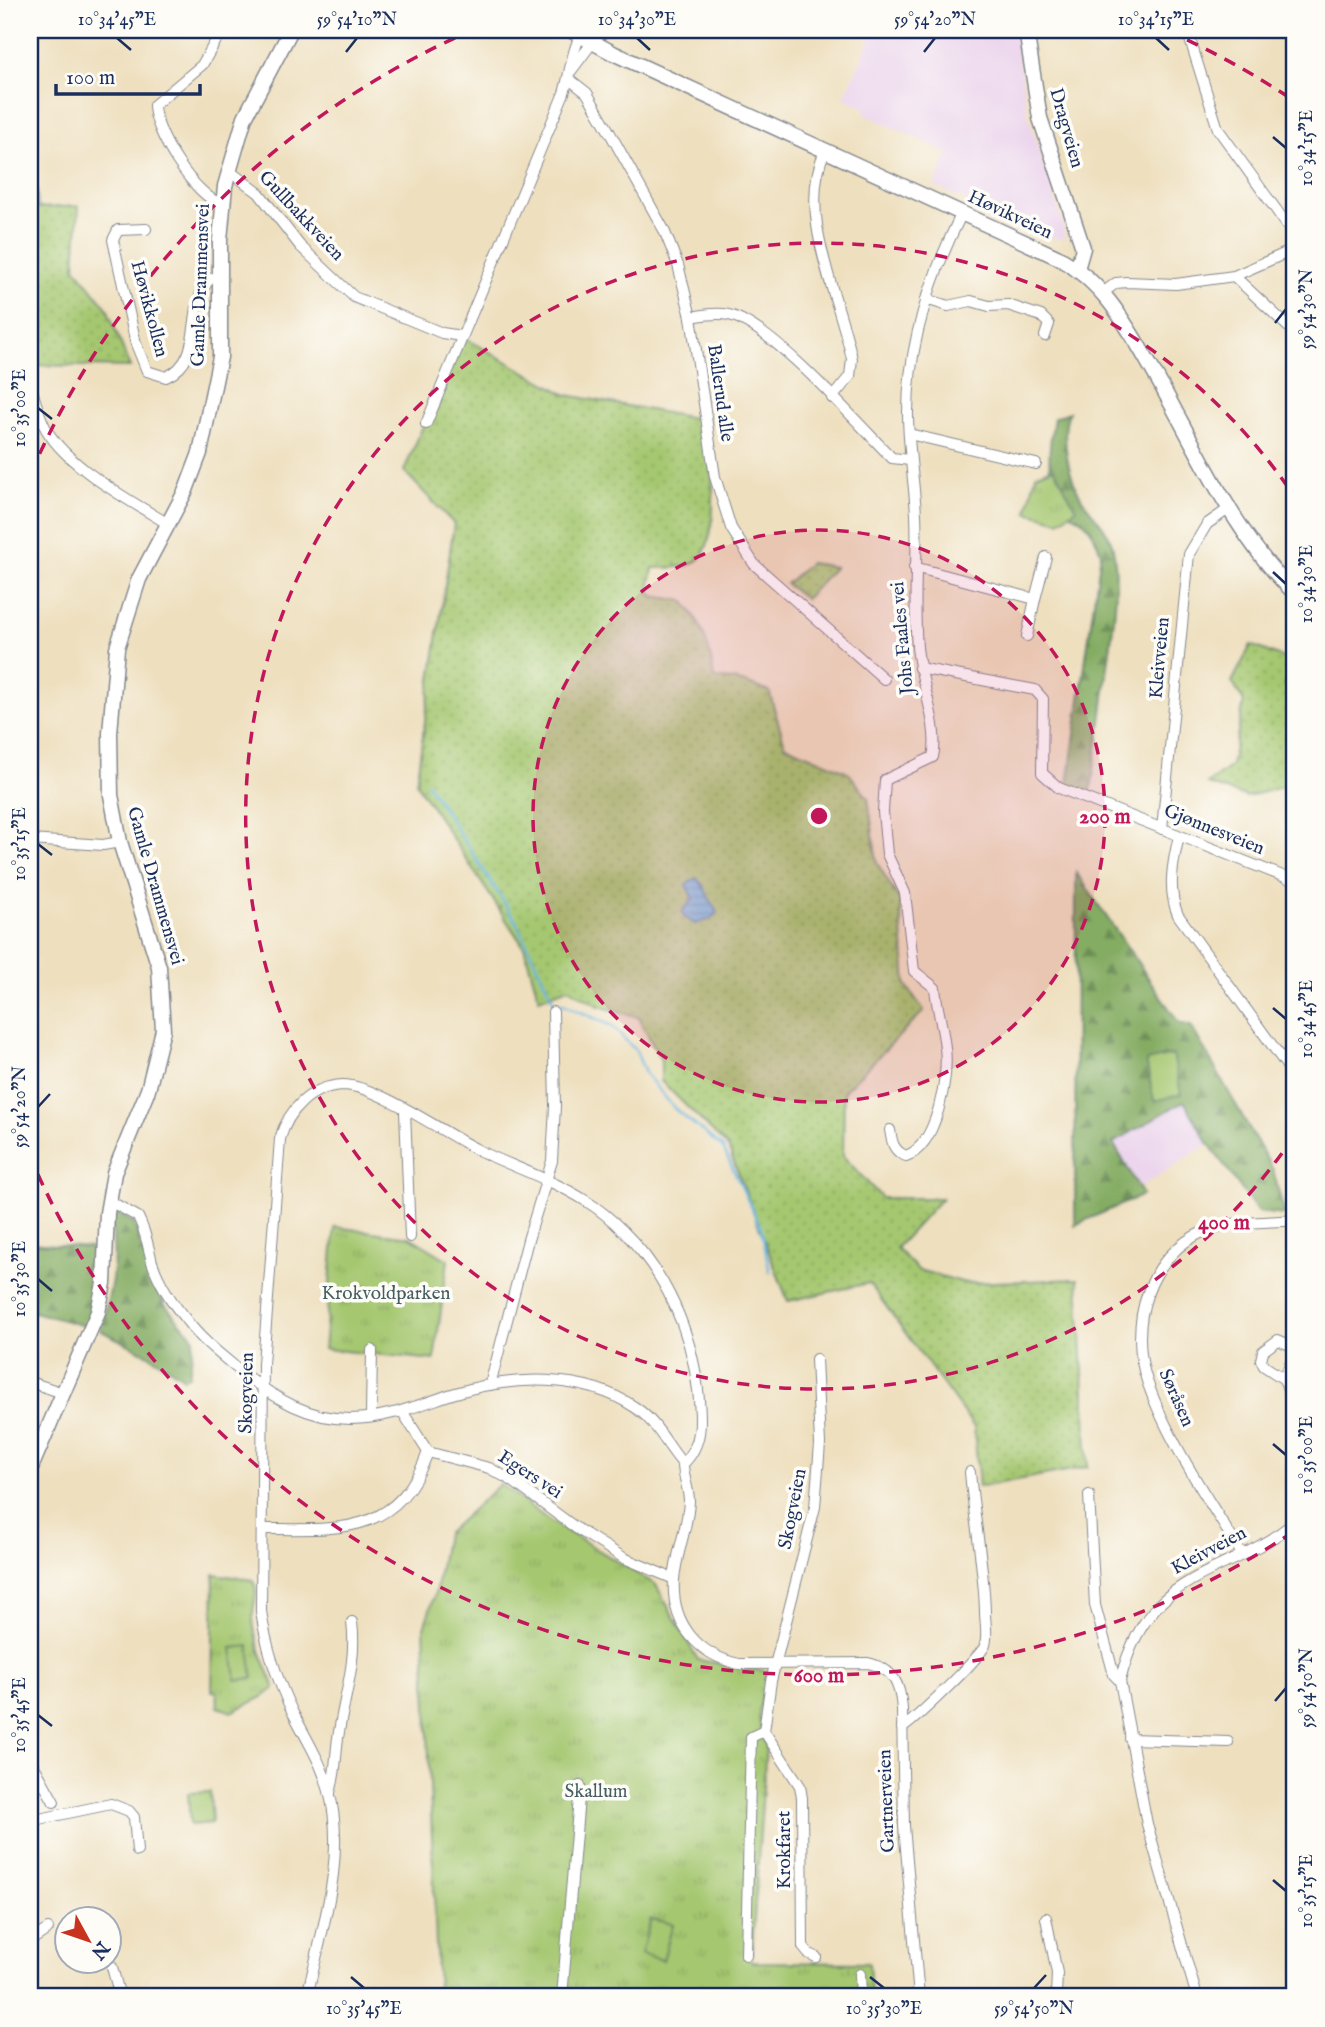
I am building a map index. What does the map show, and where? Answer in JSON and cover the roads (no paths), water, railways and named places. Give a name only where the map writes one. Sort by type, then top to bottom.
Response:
[{"type":"main road","name":"Gamle Drammensvei","points":[[30,1470],[101,1298],[108,1200],[120,1156],[153,1075],[161,1046],[164,1013],[155,951],[113,812],[110,775],[117,648],[130,601],[194,470],[214,397],[222,345],[222,204],[228,170],[252,101],[291,30]]},
{"type":"main road","name":"Dragveien","points":[[1026,30],[1040,118],[1083,248],[1077,269]]},
{"type":"main road","name":"Høvikveien","points":[[581,36],[1077,269],[1104,292],[1142,351],[1252,544],[1295,593]]},
{"type":"main road","points":[[1063,261],[1078,235]]},
{"type":"street","points":[[222,30],[202,65],[154,105],[158,126],[166,144],[206,197],[222,204]]},
{"type":"street","points":[[1187,30],[1218,129],[1295,236]]},
{"type":"street","points":[[426,424],[570,75],[581,36]]},
{"type":"street","name":"Ballerud alle","points":[[570,75],[587,93],[664,230],[678,265],[691,317],[715,477],[731,528],[754,564],[884,679]]},
{"type":"street","points":[[825,151],[815,182],[816,217],[852,359],[850,376],[832,398]]},
{"type":"street","name":"Gullbakkveien","points":[[228,170],[259,193],[293,238],[354,298],[442,334],[461,336]]},
{"type":"street","name":"Johs Faales vei","points":[[890,1130],[892,1145],[900,1154],[906,1156],[919,1150],[940,1105],[946,1066],[935,988],[914,971],[905,893],[887,854],[883,812],[885,780],[933,757],[937,739],[919,668],[914,567],[916,513],[910,460],[908,391],[926,299],[962,213]]},
{"type":"street","name":"Høvikkollen","points":[[146,229],[118,230],[113,240],[136,344],[147,370],[166,376],[183,365],[194,334],[202,293],[210,279],[220,277]]},
{"type":"street","points":[[1104,292],[1116,284],[1127,282],[1176,284],[1234,276],[1295,250]]},
{"type":"street","points":[[30,275],[30,325]]},
{"type":"street","points":[[1234,276],[1295,333]]},
{"type":"street","points":[[926,299],[948,306],[971,301],[1019,309],[1041,316],[1049,324],[1045,336]]},
{"type":"street","points":[[691,317],[728,314],[743,320],[781,347],[892,458],[910,460]]},
{"type":"street","points":[[30,382],[47,431],[67,454],[136,505],[167,523]]},
{"type":"street","points":[[909,434],[1036,464]]},
{"type":"street","name":"Kleivveien","points":[[1162,829],[1189,554],[1207,524],[1230,508]]},
{"type":"street","points":[[1027,636],[1046,557]]},
{"type":"street","name":"Johs Faales vei","points":[[914,567],[1035,599]]},
{"type":"street","name":"Gjønnesveien","points":[[919,668],[1022,686],[1041,694],[1044,714],[1041,773],[1069,794],[1295,881]]},
{"type":"street","points":[[1179,836],[1173,861],[1172,892],[1178,915],[1295,1077]]},
{"type":"street","points":[[30,840],[103,845],[120,842]]},
{"type":"street","points":[[490,1385],[552,1161],[555,1106],[553,1012]]},
{"type":"street","name":"Skogveien","points":[[307,1997],[332,1879],[334,1833],[330,1792],[270,1658],[261,1611],[263,1364],[278,1160],[285,1124],[291,1112],[314,1093],[341,1085],[368,1091],[475,1149],[585,1200],[623,1230],[648,1260],[673,1300],[685,1331],[699,1403],[697,1447],[683,1464]]},
{"type":"street","points":[[405,1111],[410,1237]]},
{"type":"street","points":[[108,1200],[138,1217],[160,1281],[187,1322],[264,1391],[288,1405],[325,1416],[371,1416],[402,1411],[490,1385],[546,1380],[613,1395],[639,1409],[657,1426],[683,1464],[689,1499],[674,1579],[681,1622],[701,1648],[722,1660],[740,1664],[852,1662],[881,1666],[897,1680],[902,1728]]},
{"type":"street","name":"Søråsen","points":[[1242,1554],[1168,1426],[1146,1378],[1141,1343],[1144,1301],[1164,1261],[1190,1239],[1208,1230],[1295,1220]]},
{"type":"street","points":[[371,1416],[372,1350]]},
{"type":"street","name":"Skogveien","points":[[776,1663],[818,1481],[820,1421],[816,1359]]},
{"type":"street","points":[[1284,1379],[1295,1406]]},
{"type":"street","points":[[30,1382],[63,1393]]},
{"type":"street","points":[[262,1529],[344,1528],[378,1518],[410,1489],[428,1452],[402,1411]]},
{"type":"street","name":"Egers vei","points":[[428,1452],[489,1468],[519,1485],[576,1528],[615,1552],[674,1579]]},
{"type":"street","name":"Gartnerveien","points":[[919,1997],[908,1892],[902,1728],[919,1717],[963,1668],[982,1654],[985,1645],[985,1600],[970,1472]]},
{"type":"street","points":[[1089,1495],[1095,1605],[1114,1675],[1120,1681],[1147,1824],[1197,1997]]},
{"type":"street","name":"Kleivveien","points":[[1120,1681],[1125,1661],[1161,1601],[1192,1578],[1242,1554],[1295,1522]]},
{"type":"street","name":"Skogveien","points":[[330,1792],[336,1774],[338,1734],[354,1664],[352,1622]]},
{"type":"street","points":[[746,1955],[751,1737],[764,1731],[764,1714],[776,1663]]},
{"type":"street","name":"Krokfaret","points":[[764,1731],[800,1786],[803,1813],[803,1947],[816,1957]]},
{"type":"street","points":[[1130,1739],[1228,1742]]},
{"type":"street","points":[[30,1759],[54,1802]]},
{"type":"street","points":[[562,1997],[580,1786]]},
{"type":"street","points":[[30,1821],[111,1804],[120,1806],[134,1817],[137,1851]]},
{"type":"street","points":[[1046,1917],[1057,1973],[1056,1997]]},
{"type":"street","points":[[30,1941],[48,1929]]},
{"type":"street","points":[[114,1974],[120,1997]]},
{"type":"street","points":[[860,1974],[861,1997]]},
{"type":"water","points":[[696,878],[717,913],[711,919],[695,924],[684,917],[682,912],[693,899],[686,885]]},
{"type":"waterway","points":[[427,783],[516,921],[553,1000]]},
{"type":"waterway","points":[[561,1003],[612,1026],[636,1051],[645,1073],[675,1109],[723,1148],[761,1228],[770,1272]]},
{"type":"park label","name":"Krokvoldparken","points":[[386,1294]]},
{"type":"park label","name":"Skallum","points":[[596,1792]]}]
